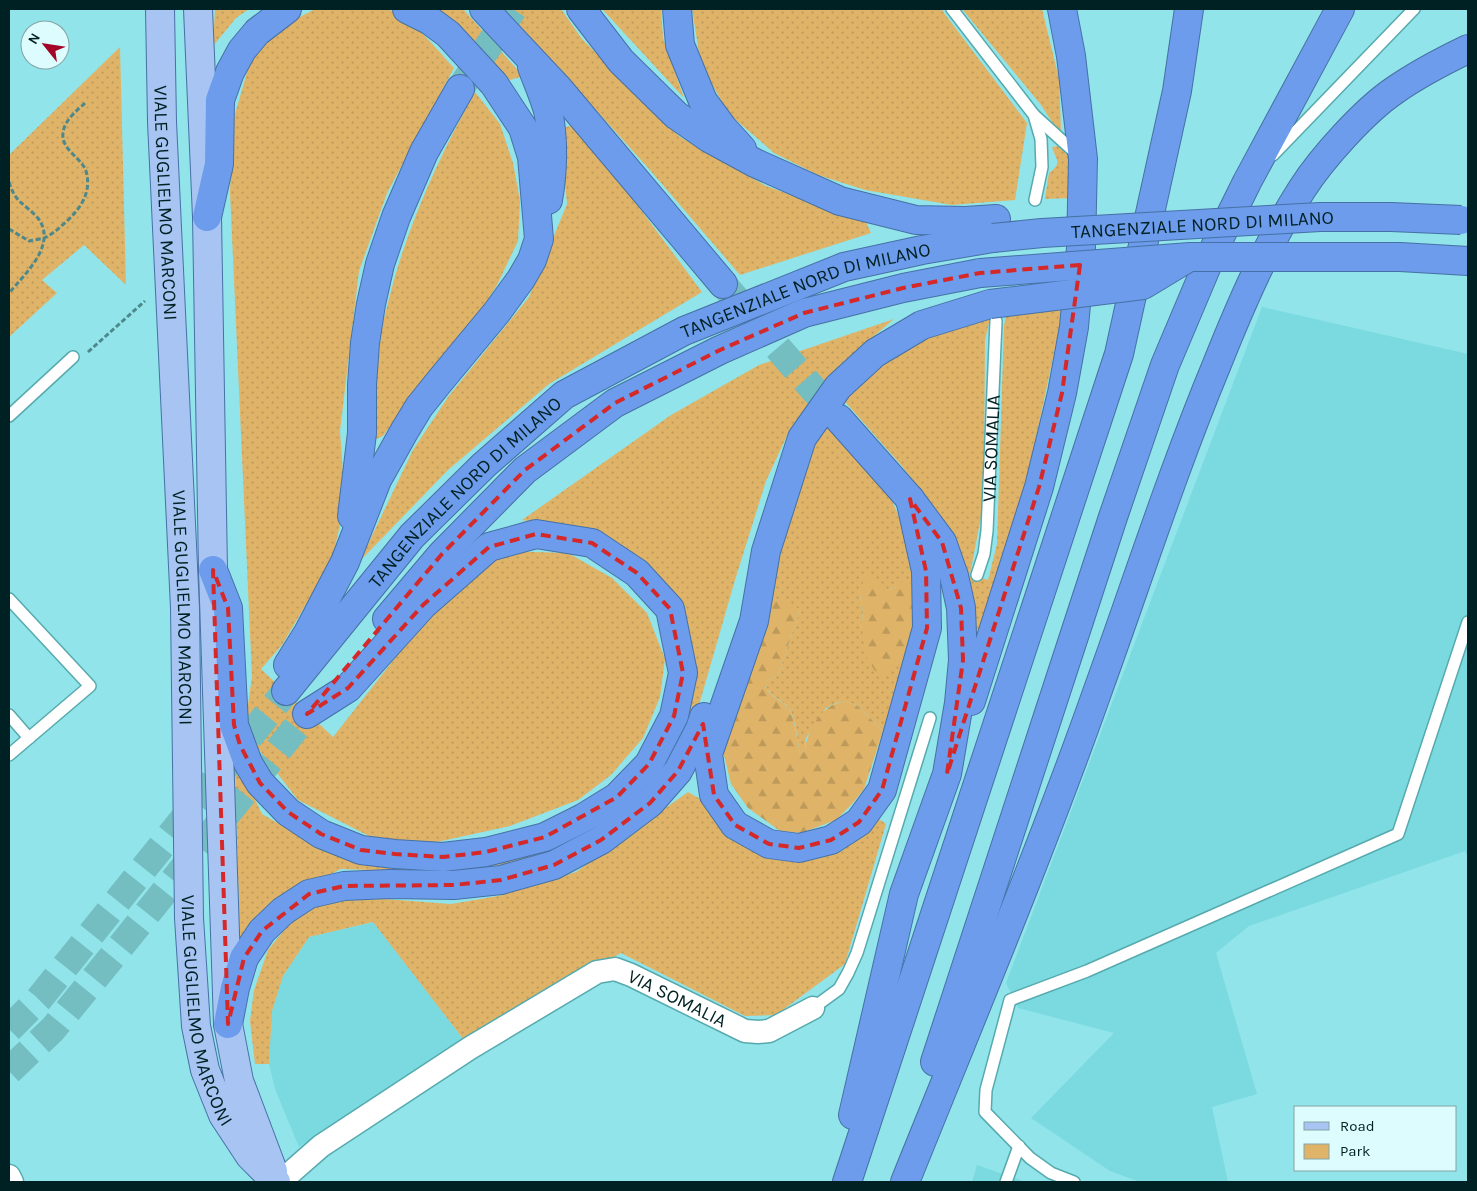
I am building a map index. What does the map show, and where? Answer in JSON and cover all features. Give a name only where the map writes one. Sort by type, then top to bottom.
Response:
[{"type":"highway","points":[[206,217],[219,164],[220,100],[230,72],[242,50],[257,32],[287,9]]},
{"type":"highway","points":[[408,9],[430,20],[448,34],[494,84],[523,128],[532,157],[539,239]]},
{"type":"highway","points":[[484,9],[558,88],[723,284]]},
{"type":"highway","points":[[581,9],[621,61],[676,115],[709,138],[754,163],[840,201],[916,220],[965,221],[994,229]]},
{"type":"highway","points":[[677,9],[680,45],[703,101],[723,128],[754,163]]},
{"type":"highway","points":[[838,1182],[904,894],[947,774],[1039,487],[1062,393],[1074,327],[1081,248],[1083,159],[1071,56],[1062,9]]},
{"type":"highway","points":[[847,1182],[1119,354],[1177,91],[1189,9]]},
{"type":"highway","points":[[896,1182],[1107,536],[1165,365],[1214,249],[1247,182],[1340,9]]},
{"type":"highway","points":[[905,1182],[1064,785],[1194,418],[1235,319],[1274,238],[1303,188],[1327,156],[1356,124],[1392,92],[1430,68],[1468,49]]},
{"type":"highway","points":[[345,562],[377,480],[405,430],[424,401],[497,312],[532,260],[539,239],[552,180],[552,154],[548,111],[529,58]]},
{"type":"highway","points":[[345,562],[361,441],[365,343],[380,264],[396,217],[424,152],[460,90]]},
{"type":"highway","name":"TANGENZIALE NORD DI MILANO","points":[[345,562],[282,686],[412,536],[484,465],[564,395],[684,331],[844,267],[922,250],[994,229],[1042,233],[1320,217],[1391,217],[1464,221]]},
{"type":"highway","points":[[228,1024],[234,988],[244,958],[262,931],[283,911],[309,894],[344,886],[389,884],[454,886],[501,880],[554,864],[601,840],[650,803],[678,771],[700,729],[734,622],[766,551],[802,438],[838,387],[875,353],[922,325],[1143,285],[1190,257]]},
{"type":"highway","name":"TANGENZIALE NORD DI MILANO","points":[[213,570],[228,608],[234,725],[248,762],[260,783],[288,812],[321,834],[361,850],[442,857],[486,852],[545,837],[583,818],[617,797],[649,764],[674,716],[683,673],[670,609],[637,573],[592,543],[536,534],[489,547],[423,605],[348,688],[307,714],[442,554],[518,476],[615,403],[720,350],[804,313],[903,288],[980,273],[1190,257],[1400,257],[1468,261]]},
{"type":"highway","points":[[840,419],[910,499],[942,542],[954,576],[961,608],[963,660],[959,703],[947,774]]},
{"type":"highway","points":[[766,551],[754,620],[708,754],[714,795],[735,826],[769,844],[799,848],[831,840],[859,822],[882,790],[927,628],[926,571],[910,499]]},
{"type":"main road","name":"VIALE GUGLIELMO MARCONI","points":[[160,9],[162,122],[185,608],[189,918],[196,1026],[205,1070],[223,1115],[250,1156],[278,1182]]},
{"type":"main road","name":"VIALE GUGLIELMO MARCONI","points":[[198,9],[206,217],[213,570],[228,1024],[240,1081],[278,1182]]},
{"type":"street","name":"VIA SOMALIA","points":[[278,1182],[321,1146],[470,1048],[597,972],[615,969],[631,975],[745,1031],[769,1031],[813,1008]]},
{"type":"street","points":[[9,1176],[12,1182]]},
{"type":"lane","points":[[952,9],[1034,115],[1083,159]]},
{"type":"lane","points":[[1247,182],[1414,9]]},
{"type":"lane","points":[[1034,115],[1041,139],[1042,166],[1035,200]]},
{"type":"lane","name":"VIA SOMALIA","points":[[977,575],[984,554],[987,531],[993,312]]},
{"type":"lane","points":[[9,416],[73,358]]},
{"type":"lane","points":[[9,599],[90,686],[9,755]]},
{"type":"lane","points":[[1074,1182],[1051,1174],[1030,1158],[984,1112],[986,1090],[1010,1000],[1087,971],[1398,834],[1468,622]]},
{"type":"lane","points":[[9,715],[29,738]]},
{"type":"lane","name":"VIA SOMALIA","points":[[813,1008],[839,989],[857,953],[930,718]]},
{"type":"lane","points":[[1006,1182],[1019,1146]]},
{"type":"path","points":[[9,229],[29,241],[44,238],[54,233],[85,199],[88,185],[86,170],[80,160],[70,152],[65,143],[63,133],[67,122],[86,102]]},
{"type":"path","points":[[9,182],[14,196],[38,219],[44,230],[43,246],[31,267],[9,293]]},
{"type":"path","points":[[64,366],[68,370],[147,299]]},
{"type":"highlighted area","points":[[1080,265],[1062,393],[1039,487],[947,774],[963,660],[961,608],[942,542],[910,499],[926,571],[927,628],[882,790],[859,822],[831,840],[799,848],[769,844],[735,825],[714,795],[703,724],[678,771],[650,803],[601,840],[554,865],[501,880],[454,885],[344,886],[309,894],[262,931],[244,958],[228,1024],[213,570],[228,608],[234,725],[240,745],[260,783],[288,812],[321,834],[361,850],[395,854],[443,857],[486,852],[545,837],[617,797],[649,764],[674,716],[683,673],[670,609],[637,573],[592,543],[536,534],[489,547],[423,605],[348,688],[307,714],[442,554],[525,470],[615,403],[720,350],[804,313],[903,288],[980,273]]},
{"type":"shaded area","points":[[1262,307],[1468,354],[1468,858],[1465,851],[1249,926],[1216,953],[1257,1094],[1212,1107],[1228,1182],[1140,1182],[1110,1171],[1031,1118],[1114,1033],[1018,1008],[1006,983]]},
{"type":"shaded area","points":[[374,922],[464,1040],[299,1147],[275,1089],[269,1064],[271,1011],[283,976],[309,937]]},
{"type":"shaded area","points":[[977,1165],[1026,1182],[972,1182]]},
{"type":"green space","points":[[369,8],[385,9],[394,12],[422,33],[454,68],[387,193],[359,271],[340,431],[345,503],[332,560],[282,645],[261,669],[333,737],[462,573],[500,551],[568,553],[612,578],[647,613],[665,659],[660,697],[643,738],[611,775],[578,800],[510,826],[437,842],[375,839],[298,800],[256,746],[247,711],[252,677],[230,192],[233,121],[250,62],[281,27],[315,9]]},
{"type":"green space","points":[[215,9],[249,9],[236,18],[213,46]]},
{"type":"green space","points":[[438,9],[463,9],[523,76],[510,80]]},
{"type":"green space","points":[[505,9],[561,9],[582,39],[680,137],[766,186],[866,222],[871,233],[740,275],[649,169]]},
{"type":"green space","points":[[602,9],[661,9],[663,38],[684,98]]},
{"type":"green space","points":[[692,9],[941,9],[1027,123],[1015,200],[952,205],[865,190],[818,175],[774,153],[729,114],[701,65]]},
{"type":"green space","points":[[962,9],[1042,9],[1059,79],[1061,130],[1056,128],[1041,105]]},
{"type":"green space","points":[[120,47],[126,285],[84,245],[42,280],[57,293],[9,337],[9,155]]},
{"type":"green space","points":[[475,92],[500,124],[513,163],[520,201],[518,241],[497,285],[477,316],[425,379],[383,436],[376,439],[379,349],[383,322],[396,272],[425,192]]},
{"type":"green space","points":[[576,123],[702,292],[549,384],[448,470],[360,561],[413,450],[448,397],[529,297],[567,204],[560,130]]},
{"type":"green space","points":[[1059,146],[1065,148],[1068,155],[1072,198],[1045,199],[1049,173],[1057,164],[1052,147]]},
{"type":"green space","points":[[1064,306],[1028,475],[984,639],[976,635],[948,532],[933,506],[901,465],[840,396],[898,348],[992,310],[985,340],[984,472],[981,517],[970,574],[988,580],[997,544],[1004,326],[1007,310]]},
{"type":"green space","points":[[894,319],[841,364],[790,429],[766,481],[699,705],[678,755],[649,792],[595,834],[532,859],[457,873],[341,869],[283,898],[240,952],[235,759],[262,814],[305,839],[399,864],[600,818],[694,683],[689,630],[669,588],[572,529],[522,520],[671,415],[759,365]]},
{"type":"green space","points":[[826,417],[885,488],[904,531],[912,562],[916,593],[896,587],[888,590],[883,586],[859,589],[863,611],[861,632],[909,657],[883,731],[858,706],[846,701],[836,703],[826,708],[806,738],[805,749],[800,753],[792,714],[787,706],[771,694],[766,686],[766,681],[778,675],[800,610],[763,602],[785,512]]},
{"type":"green space","points":[[865,576],[876,578],[888,590],[896,587],[904,580],[911,584],[916,598],[916,619],[909,657],[889,673],[878,676],[868,660],[861,632],[863,611],[859,589]]},
{"type":"green space","points":[[781,601],[792,604],[800,610],[778,675],[766,681],[766,686],[771,694],[790,710],[800,753],[805,749],[810,732],[819,716],[834,704],[841,702],[846,701],[858,706],[883,731],[864,789],[852,804],[836,820],[801,833],[780,831],[748,808],[731,784],[722,747],[763,602]]},
{"type":"green space","points":[[688,792],[702,800],[745,846],[780,860],[813,860],[842,851],[879,819],[886,824],[845,964],[776,1015],[745,1016],[621,953],[464,1040],[373,922],[309,937],[283,976],[272,1011],[269,1064],[255,1064],[250,1021],[254,990],[268,950],[298,913],[335,901],[384,899],[451,904],[498,896],[576,872]]},
{"type":"tunnel","points":[[460,89],[513,9]]},
{"type":"tunnel","points":[[723,284],[839,419]]},
{"type":"tunnel","points":[[9,1029],[39,999],[286,691]]},
{"type":"tunnel","points":[[9,1071],[53,1029],[307,714]]}]
